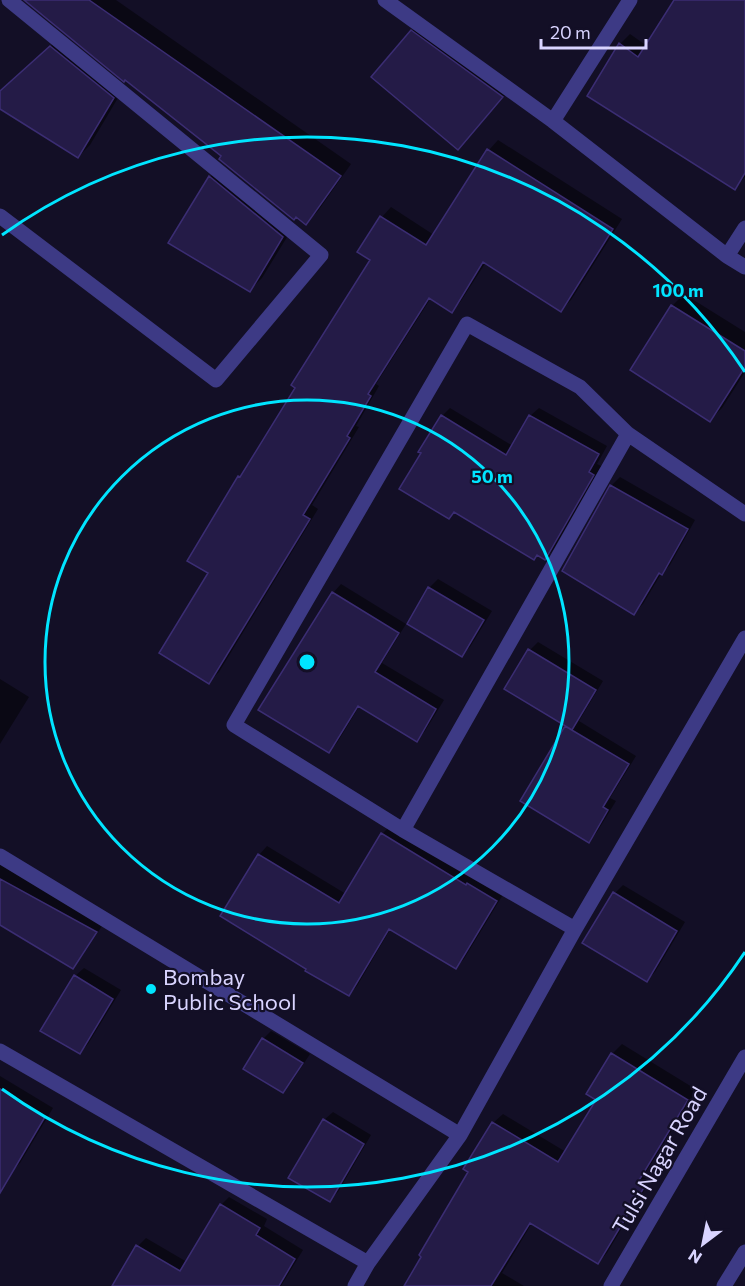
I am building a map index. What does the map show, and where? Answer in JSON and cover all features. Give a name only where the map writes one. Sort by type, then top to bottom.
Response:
[{"type":"street","points":[[0,216],[216,381],[321,255],[9,0]]},
{"type":"street","points":[[385,0],[553,121],[727,256],[745,267]]},
{"type":"street","points":[[553,121],[630,0]]},
{"type":"street","points":[[727,256],[745,228]]},
{"type":"street","points":[[575,929],[403,830],[234,725],[467,324],[580,387],[628,434],[745,514]]},
{"type":"street","points":[[403,830],[628,434]]},
{"type":"street","points":[[355,1286],[368,1263],[460,1136],[575,929],[745,638]]},
{"type":"street","points":[[0,856],[460,1136]]},
{"type":"street","points":[[0,1051],[368,1263]]},
{"type":"street","name":"Tulsi Nagar Road","points":[[611,1286],[745,1058]]},
{"type":"street","points":[[724,1286],[745,1252]]},
{"type":"building","points":[[24,0],[89,0],[341,176],[306,225],[296,217],[294,220],[219,159],[221,156],[125,80],[124,82]]},
{"type":"building","points":[[674,0],[745,0],[745,173],[735,190],[587,96],[619,43],[638,57]]},
{"type":"building","points":[[411,30],[503,97],[458,150],[371,77]]},
{"type":"building","points":[[50,46],[114,98],[78,158],[0,109],[0,91]]},
{"type":"building","points":[[487,149],[613,229],[561,312],[483,262],[452,313],[429,298],[368,394],[371,396],[347,436],[350,438],[303,515],[310,519],[209,684],[159,653],[208,573],[187,561],[295,388],[291,385],[370,260],[357,252],[380,216],[426,245]]},
{"type":"building","points":[[209,176],[283,237],[250,292],[168,243]]},
{"type":"building","points":[[671,305],[745,351],[745,367],[710,422],[630,370]]},
{"type":"building","points":[[441,415],[506,455],[529,415],[599,454],[589,472],[594,475],[545,560],[537,555],[534,560],[454,512],[449,519],[399,489]]},
{"type":"building","points":[[610,485],[688,529],[662,575],[659,573],[634,615],[562,571]]},
{"type":"building","points":[[428,587],[484,620],[462,657],[407,624]]},
{"type":"building","points":[[332,592],[399,633],[375,672],[436,709],[417,742],[358,706],[329,753],[258,710]]},
{"type":"building","points":[[528,649],[596,690],[572,730],[504,689]]},
{"type":"building","points":[[565,726],[629,764],[603,807],[608,810],[589,843],[520,801]]},
{"type":"building","points":[[381,833],[466,885],[467,883],[497,901],[456,969],[389,929],[349,996],[305,971],[306,969],[220,916],[258,854],[339,903]]},
{"type":"building","points":[[0,879],[97,932],[73,969],[0,925]]},
{"type":"building","points":[[613,892],[677,931],[647,982],[582,943]]},
{"type":"building","points":[[74,975],[113,999],[80,1054],[40,1031]]},
{"type":"building","points":[[262,1038],[303,1063],[283,1093],[243,1069]]},
{"type":"building","points":[[611,1053],[688,1100],[638,1182],[645,1186],[598,1264],[530,1223],[491,1286],[404,1286],[421,1257],[419,1255],[468,1172],[463,1169],[492,1122],[558,1162],[596,1100],[586,1094]]},
{"type":"building","points":[[0,1089],[45,1117],[0,1193]]},
{"type":"building","points":[[323,1119],[364,1144],[330,1202],[288,1178]]},
{"type":"building","points":[[220,1204],[260,1228],[256,1235],[295,1259],[279,1286],[112,1286],[136,1245],[180,1271]]},
{"type":"place","name":"Bombay Public School","points":[[151,989]]}]
